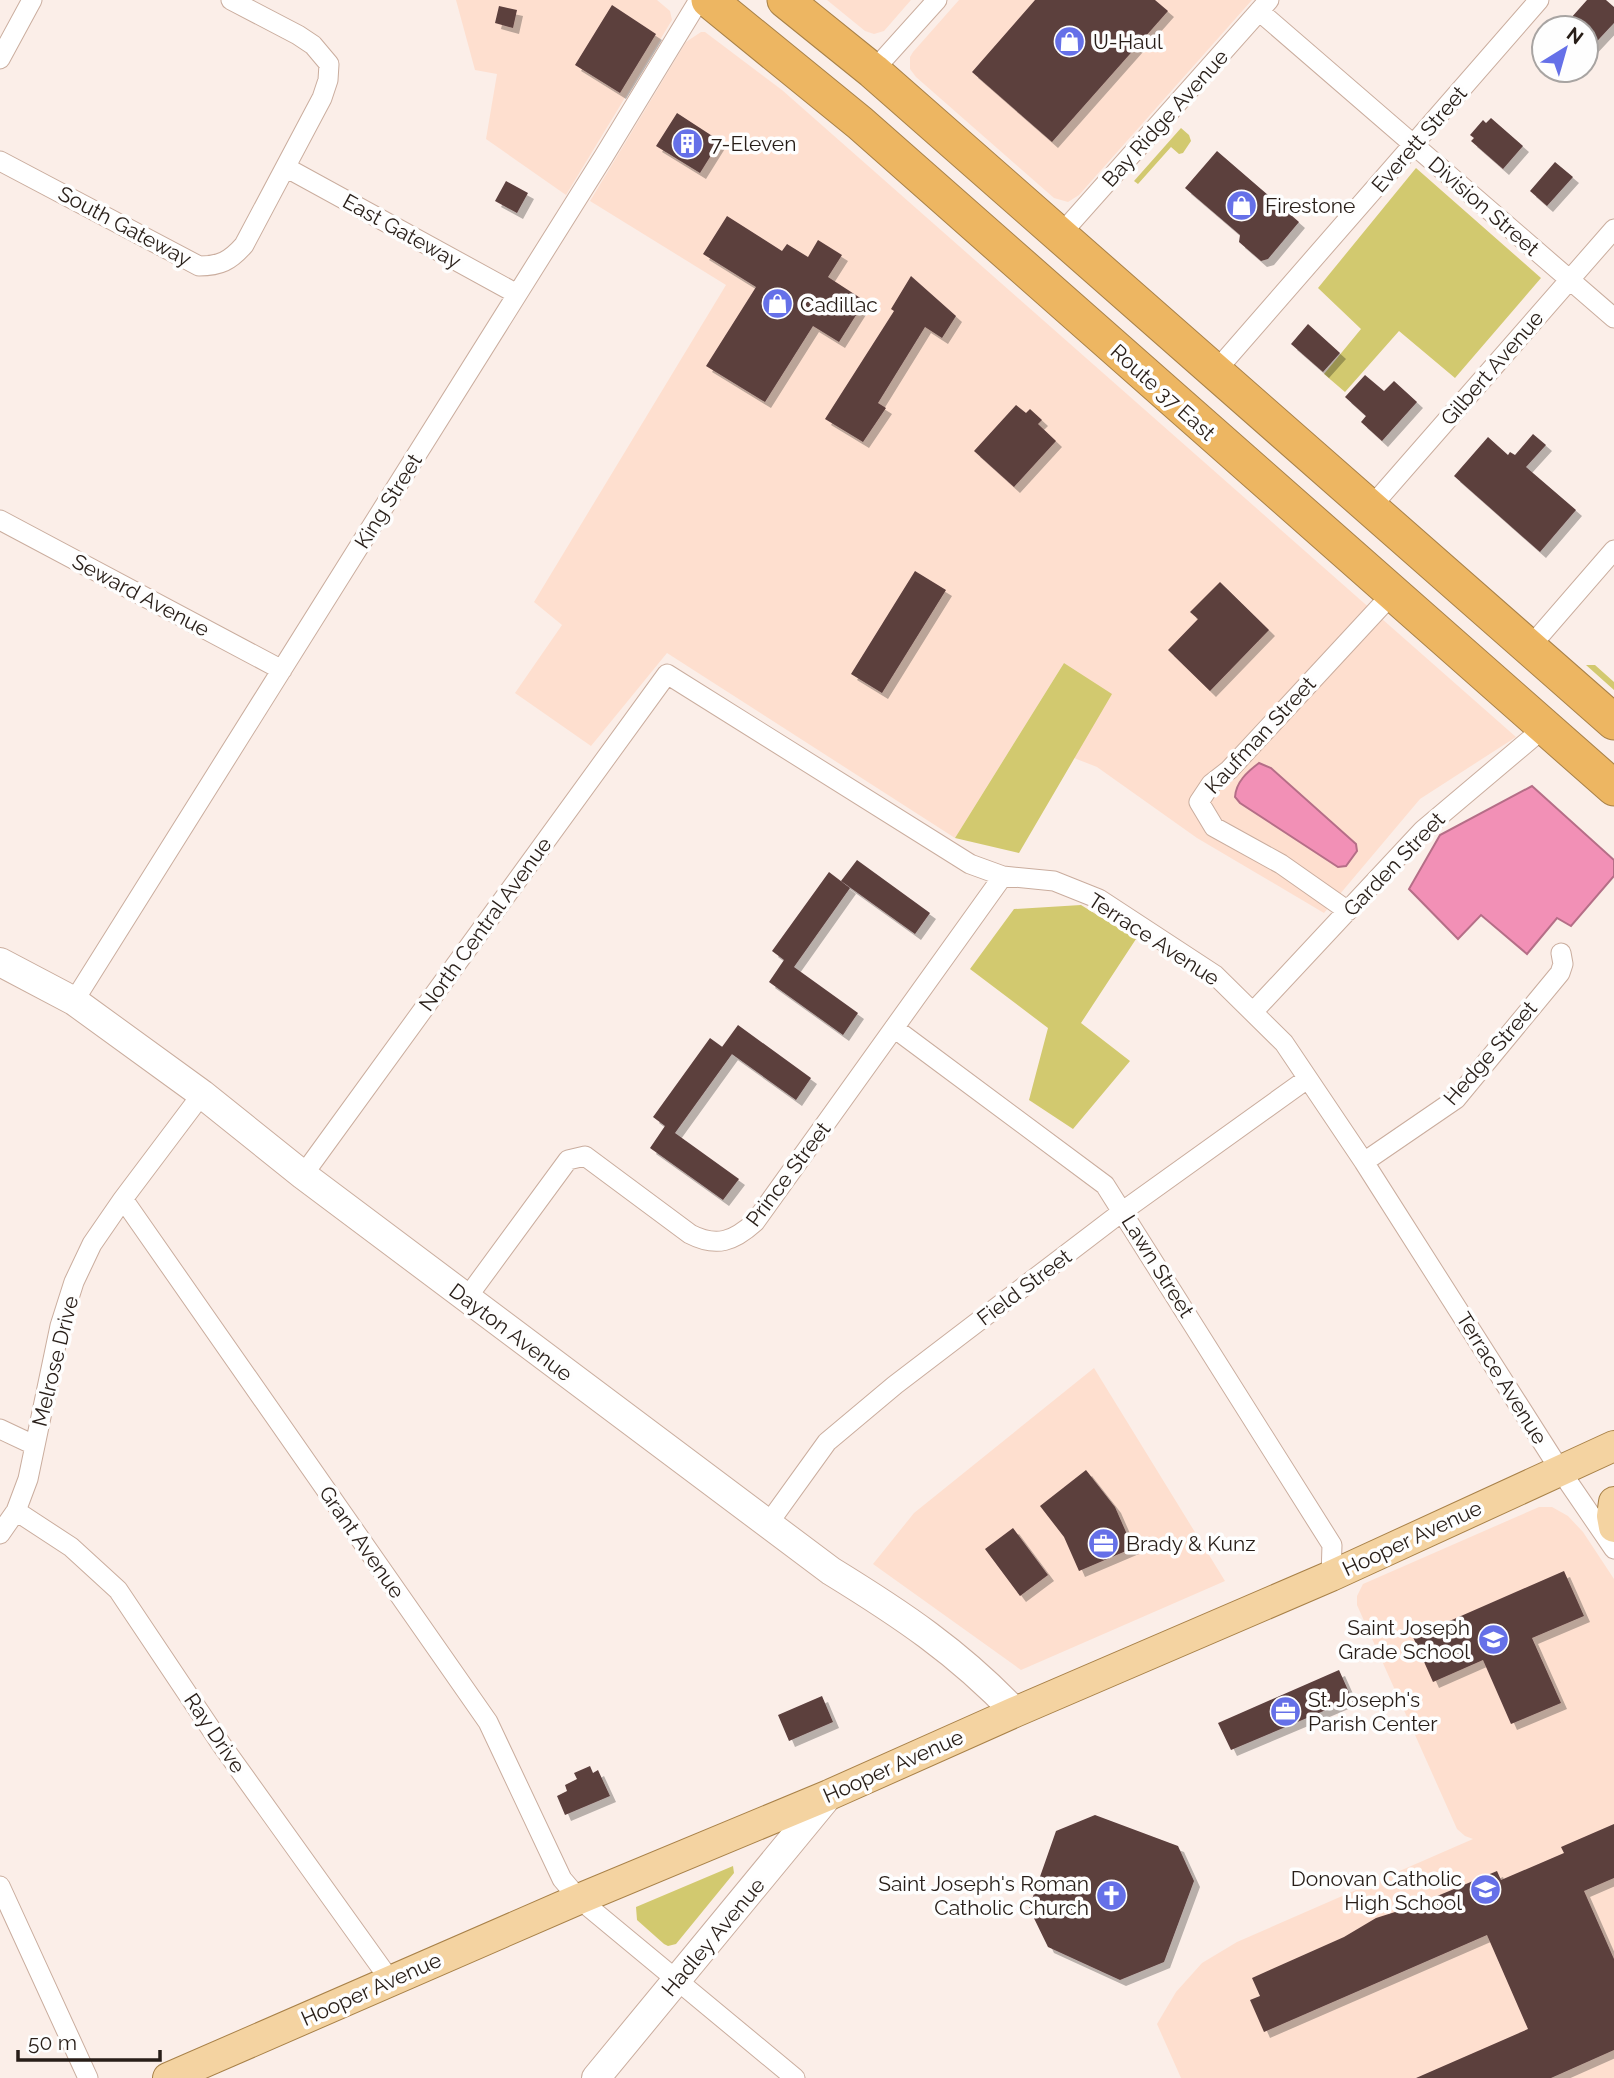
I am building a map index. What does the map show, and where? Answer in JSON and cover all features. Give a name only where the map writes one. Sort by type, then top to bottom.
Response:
[{"type":"highway","name":"Route 37 East","points":[[709,0],[860,123],[1614,788]]},
{"type":"highway","points":[[785,0],[873,71],[1614,722]]},
{"type":"main road","name":"Hooper Avenue","points":[[171,2077],[390,1980],[829,1795],[1331,1576],[1614,1446]]},
{"type":"main road","points":[[1614,1502],[1614,1527]]},
{"type":"street","points":[[0,59],[32,0]]},
{"type":"street","name":"South Gateway","points":[[0,161],[199,265],[217,266],[232,259],[244,246],[322,98],[328,80],[329,64],[313,45],[299,35],[231,0]]},
{"type":"street","name":"King Street","points":[[74,1001],[699,0]]},
{"type":"street","points":[[873,71],[937,0]]},
{"type":"street","name":"Everett Street","points":[[1214,373],[1539,0]]},
{"type":"street","name":"Division Street","points":[[1264,5],[1414,145],[1614,318]]},
{"type":"street","name":"Bay Ridge Avenue","points":[[1060,235],[1264,5]]},
{"type":"street","name":"East Gateway","points":[[287,168],[517,294]]},
{"type":"street","name":"Gilbert Avenue","points":[[1371,507],[1614,229]]},
{"type":"street","name":"Seward Avenue","points":[[0,520],[282,670]]},
{"type":"street","points":[[1529,648],[1614,550]]},
{"type":"street","name":"Kaufman Street","points":[[1348,911],[1281,863],[1214,827],[1199,802],[1211,784],[1229,770],[1392,593]]},
{"type":"street","name":"Terrace Avenue","points":[[667,674],[970,864],[1003,876],[1054,881],[1099,899],[1215,975],[1284,1043],[1614,1549]]},
{"type":"street","name":"North Central Avenue","points":[[303,1175],[667,674]]},
{"type":"street","name":"Garden Street","points":[[1253,1012],[1423,830],[1545,727]]},
{"type":"street","name":"Prince Street","points":[[466,1299],[569,1160],[585,1156],[690,1234],[705,1242],[724,1241],[740,1236],[755,1222],[1003,876]]},
{"type":"street","name":"Hedge Street","points":[[1364,1162],[1456,1099],[1560,973],[1563,964],[1561,953]]},
{"type":"street","name":"Dayton Avenue","points":[[0,962],[74,1001],[202,1094],[466,1299],[831,1571],[907,1618],[978,1674],[1015,1712]]},
{"type":"street","name":"Lawn Street","points":[[894,1028],[1105,1185],[1124,1211],[1332,1545],[1331,1576]]},
{"type":"street","name":"Field Street","points":[[768,1524],[827,1443],[895,1385],[1124,1211],[1307,1079]]},
{"type":"street","name":"Melrose Drive","points":[[0,1534],[16,1511],[28,1479],[61,1326],[74,1282],[92,1244],[202,1094]]},
{"type":"street","name":"Grant Avenue","points":[[123,1199],[488,1722],[562,1879],[579,1899],[795,2078]]},
{"type":"street","points":[[0,1429],[34,1444]]},
{"type":"street","name":"Ray Drive","points":[[16,1511],[71,1547],[118,1590],[221,1744],[390,1980]]},
{"type":"street","name":"Hadley Avenue","points":[[596,2078],[829,1795]]},
{"type":"street","points":[[0,1886],[88,2078]]},
{"type":"shaded area","points":[[456,0],[657,0],[670,11],[672,20],[566,195],[486,139],[497,74],[475,70]]},
{"type":"shaded area","points":[[827,0],[911,0],[884,31],[874,34],[865,31]]},
{"type":"shaded area","points":[[959,0],[1252,0],[1079,195],[1068,202],[1054,198],[910,69],[913,52]]},
{"type":"shaded area","points":[[705,32],[782,90],[1516,737],[1420,799],[1324,913],[1197,838],[1097,767],[1074,758],[1111,694],[1064,663],[955,838],[667,653],[591,746],[515,693],[562,625],[534,602],[726,285],[590,201],[686,42]]},
{"type":"shaded area","points":[[1181,128],[1191,141],[1183,153],[1179,154],[1171,147],[1138,184],[1134,181]]},
{"type":"shaded area","points":[[1416,168],[1541,278],[1455,378],[1399,331],[1345,392],[1324,374],[1361,329],[1318,288]]},
{"type":"shaded area","points":[[1064,663],[1112,694],[1019,853],[955,838]]},
{"type":"shaded area","points":[[1586,665],[1595,665],[1614,682],[1614,690]]},
{"type":"shaded area","points":[[1259,763],[1271,768],[1356,844],[1357,851],[1346,866],[1338,867],[1240,803],[1235,797],[1237,787],[1246,774]]},
{"type":"shaded area","points":[[1532,786],[1614,860],[1614,876],[1571,926],[1557,918],[1527,954],[1481,915],[1458,939],[1409,889],[1440,835]]},
{"type":"shaded area","points":[[1081,905],[1136,939],[1081,1023],[1130,1061],[1073,1129],[1029,1100],[1048,1028],[970,969],[1014,909]]},
{"type":"shaded area","points":[[1094,1368],[1225,1581],[1021,1670],[873,1564],[914,1513]]},
{"type":"shaded area","points":[[1539,1507],[1552,1507],[1568,1516],[1583,1532],[1614,1579],[1614,2078],[1181,2078],[1157,2024],[1176,1992],[1202,1963],[1237,1942],[1473,1839],[1457,1829],[1357,1605],[1357,1596],[1363,1584]]},
{"type":"shaded area","points":[[733,1866],[734,1873],[676,1944],[664,1944],[637,1920],[636,1907]]},
{"type":"building","name":"U-Haul","points":[[1035,0],[1155,0],[1168,11],[1052,142],[972,72]]},
{"type":"building","points":[[1587,0],[1606,0],[1614,7],[1614,23],[1600,38],[1600,14],[1574,14]]},
{"type":"building","points":[[612,5],[656,34],[620,93],[575,65]]},
{"type":"building","points":[[499,6],[517,10],[513,28],[495,23]]},
{"type":"building","name":"7-Eleven","points":[[677,113],[720,141],[700,173],[656,146]]},
{"type":"building","points":[[1491,118],[1523,146],[1503,169],[1471,141],[1474,138],[1470,135],[1483,120],[1486,123]]},
{"type":"building","name":"Firestone","points":[[1217,151],[1299,222],[1268,259],[1261,261],[1239,242],[1240,235],[1185,188]]},
{"type":"building","points":[[1555,162],[1573,177],[1547,206],[1530,191]]},
{"type":"building","points":[[506,181],[528,193],[517,213],[495,201]]},
{"type":"building","points":[[727,216],[782,251],[787,244],[808,257],[818,240],[842,255],[828,277],[865,301],[839,342],[813,326],[765,402],[706,366],[756,287],[703,254]]},
{"type":"building","points":[[911,276],[956,316],[942,338],[925,327],[878,403],[886,408],[863,442],[825,419],[894,311],[891,309]]},
{"type":"building","points":[[1308,324],[1340,353],[1323,372],[1291,344]]},
{"type":"building","points":[[1365,375],[1384,391],[1394,381],[1417,402],[1382,441],[1361,422],[1366,416],[1345,397]]},
{"type":"building","points":[[1016,405],[1026,413],[1030,409],[1042,420],[1038,424],[1056,441],[1014,487],[974,451]]},
{"type":"building","points":[[1533,434],[1546,445],[1526,467],[1576,510],[1540,552],[1454,476],[1488,437],[1508,455],[1510,452],[1515,455]]},
{"type":"building","points":[[915,571],[946,590],[882,693],[851,674]]},
{"type":"building","points":[[1220,582],[1269,630],[1210,691],[1168,650],[1198,619],[1190,612]]},
{"type":"building","points":[[857,860],[930,913],[915,934],[841,881]]},
{"type":"building","points":[[829,872],[850,888],[794,967],[858,1013],[843,1035],[769,982],[784,960],[772,951]]},
{"type":"building","points":[[738,1025],[811,1078],[796,1100],[722,1047]]},
{"type":"building","points":[[710,1038],[732,1054],[675,1133],[739,1179],[723,1200],[650,1148],[665,1126],[653,1117]]},
{"type":"building","points":[[1086,1470],[1115,1507],[1133,1548],[1079,1571],[1064,1537],[1040,1506]]},
{"type":"building","points":[[1013,1528],[1048,1575],[1020,1596],[985,1549]]},
{"type":"building","points":[[1564,1571],[1584,1616],[1532,1638],[1561,1703],[1511,1724],[1483,1660],[1433,1682],[1413,1637]]},
{"type":"building","name":"St. Joseph's Parish Center","points":[[1339,1670],[1352,1699],[1231,1750],[1218,1723]]},
{"type":"building","points":[[822,1696],[833,1722],[789,1741],[778,1715]]},
{"type":"building","points":[[590,1766],[593,1773],[598,1770],[610,1796],[565,1815],[557,1796],[567,1791],[565,1785],[577,1779],[574,1773]]},
{"type":"building","name":"Saint Joseph's Roman Catholic Church","points":[[1095,1815],[1178,1846],[1194,1881],[1164,1962],[1120,1980],[1048,1947],[1029,1908],[1056,1831]]},
{"type":"building","points":[[1614,1824],[1614,1878],[1584,1891],[1614,1959],[1614,2050],[1551,2078],[1416,2078],[1528,2029],[1487,1935],[1264,2032],[1250,2000],[1260,1996],[1252,1978],[1344,1937],[1376,1918],[1411,1907],[1497,1871],[1501,1880],[1564,1853],[1561,1847]]},
{"type":"place","name":"U-Haul","points":[[1070,41]]},
{"type":"place","name":"7-Eleven","points":[[688,143]]},
{"type":"place","name":"Firestone","points":[[1242,205]]},
{"type":"place","name":"Cadillac","points":[[777,304]]},
{"type":"place","name":"Brady & Kunz","points":[[1103,1543]]},
{"type":"place","name":"Saint Joseph Grade School","points":[[1493,1639]]},
{"type":"place","name":"St. Joseph's Parish Center","points":[[1285,1711]]},
{"type":"place","name":"Donovan Catholic High School","points":[[1485,1890]]},
{"type":"place","name":"Saint Joseph's Roman Catholic Church","points":[[1112,1895]]}]
